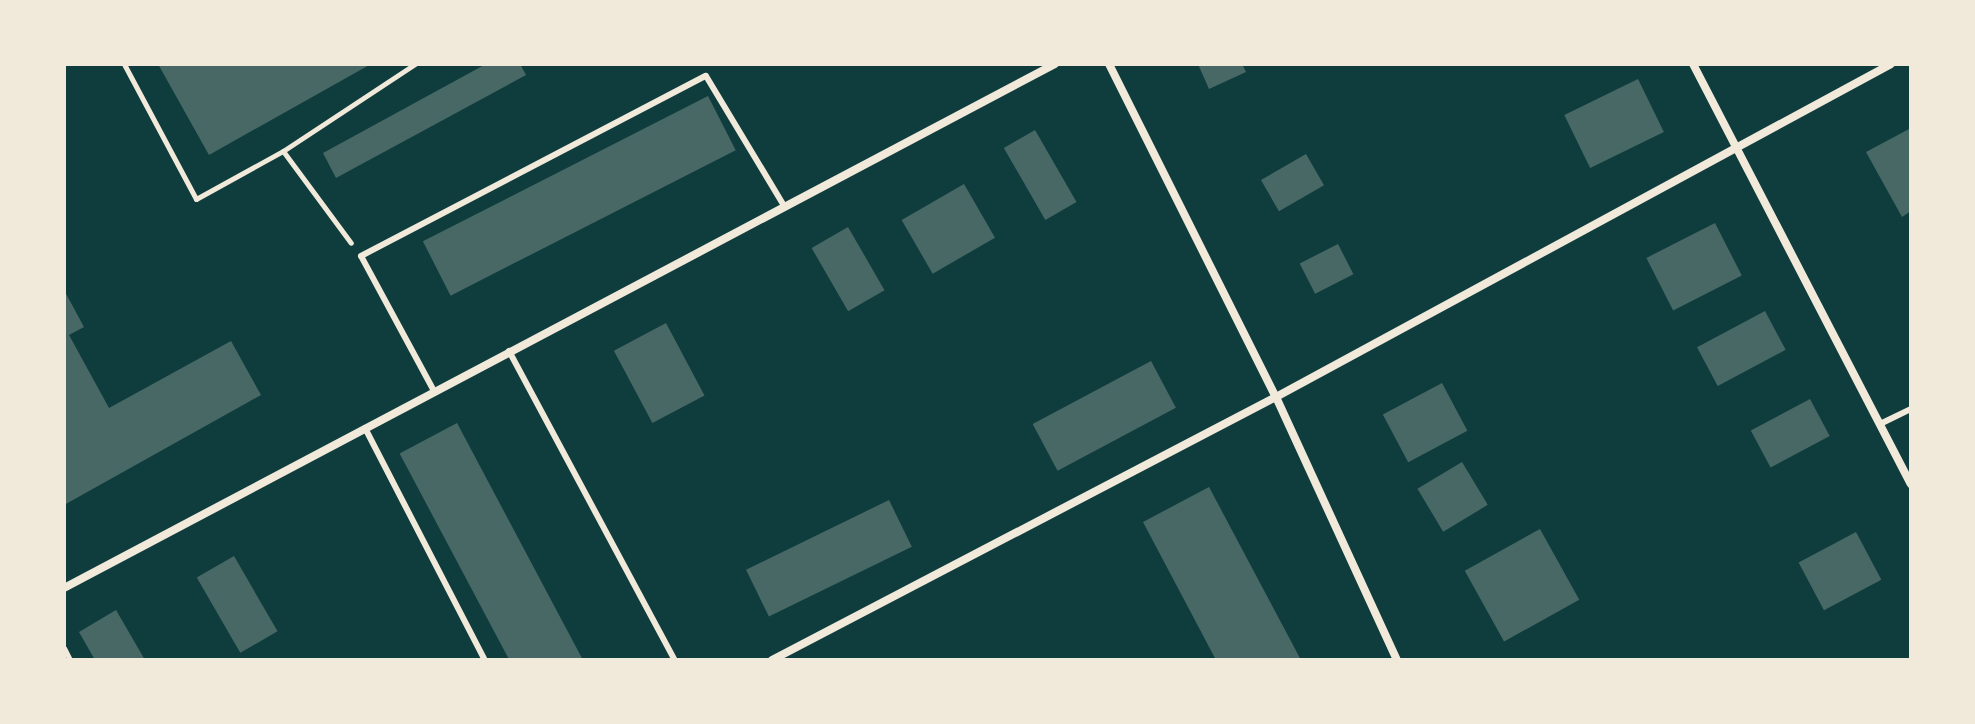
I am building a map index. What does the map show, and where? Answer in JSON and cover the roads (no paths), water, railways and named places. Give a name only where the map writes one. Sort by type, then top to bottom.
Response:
[{"type":"street","points":[[64,588],[1055,64]]},
{"type":"street","points":[[1109,64],[1276,397],[1397,660]]},
{"type":"street","points":[[1693,64],[1911,484]]},
{"type":"street","points":[[772,660],[1276,397],[1891,64]]},
{"type":"lane","points":[[434,391],[361,256],[706,76],[784,206]]},
{"type":"lane","points":[[509,351],[675,660]]},
{"type":"lane","points":[[1880,424],[1911,409]]},
{"type":"lane","points":[[365,428],[485,660]]}]
